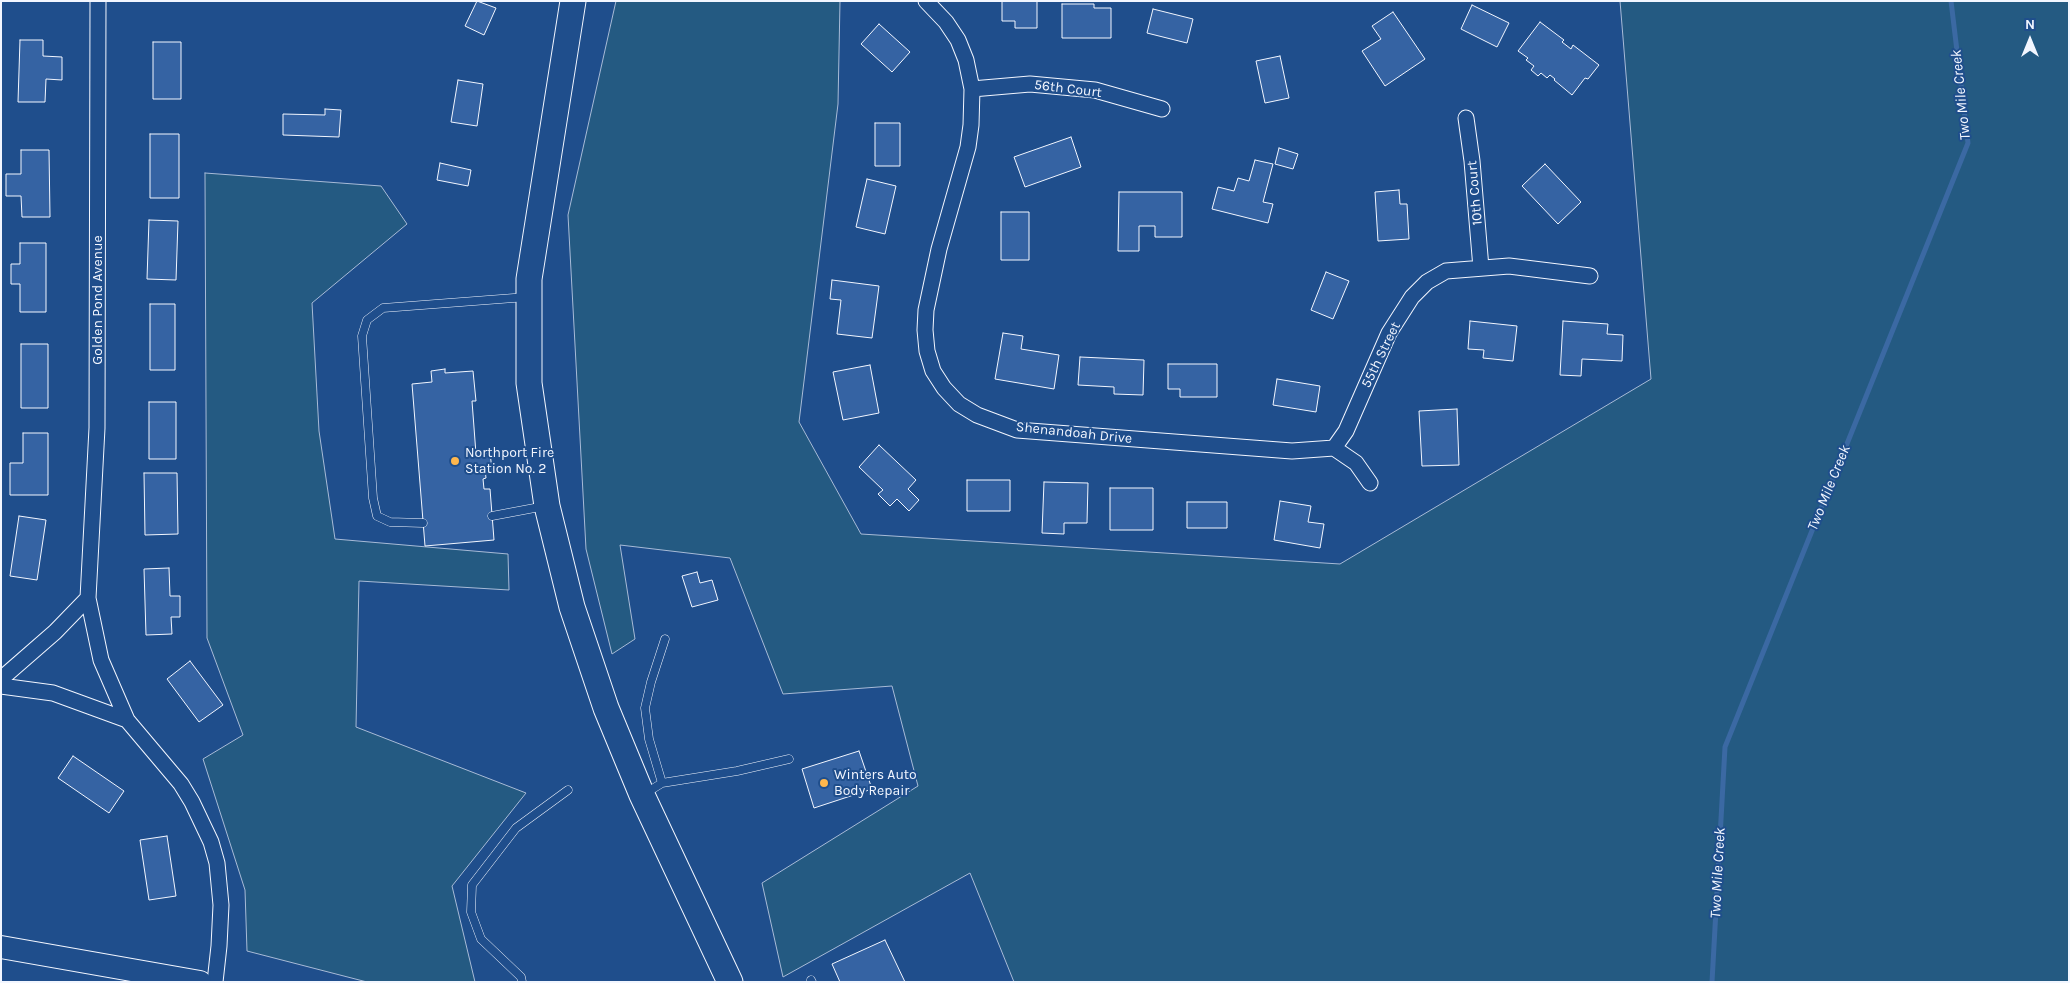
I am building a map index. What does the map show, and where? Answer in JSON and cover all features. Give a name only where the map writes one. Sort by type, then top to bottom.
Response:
[{"type":"main road","points":[[573,1],[528,279],[528,384],[547,506],[575,616],[606,708],[652,789],[730,982]]},
{"type":"street","name":"Golden Pond Avenue","points":[[98,1],[97,428],[88,598],[101,660],[127,720]]},
{"type":"street","name":"Shenandoah Drive","points":[[926,1],[946,22],[958,40],[966,60],[972,89],[971,125],[968,146],[939,249],[926,310],[927,351],[933,371],[944,388],[959,404],[977,415],[1017,430],[1292,451],[1334,448]]},
{"type":"street","name":"56th Court","points":[[972,89],[1030,84],[1095,90],[1162,109]]},
{"type":"street","name":"10th Court","points":[[1466,118],[1472,161],[1481,268]]},
{"type":"street","name":"55th Street","points":[[1334,448],[1346,431],[1388,333],[1412,297],[1427,282],[1446,271],[1509,266],[1590,276]]},
{"type":"street","points":[[1334,448],[1356,463],[1370,483]]},
{"type":"street","points":[[1,679],[55,632],[88,598]]},
{"type":"street","points":[[1,686],[53,693],[127,720],[181,784],[192,802],[217,862],[221,905],[215,982]]},
{"type":"street","points":[[1,946],[200,982]]},
{"type":"lane","points":[[423,523],[390,522],[377,516],[372,498],[362,336],[368,320],[383,308],[528,297]]},
{"type":"lane","points":[[492,516],[547,506]]},
{"type":"lane","points":[[664,639],[650,682],[646,708],[652,789],[789,758]]},
{"type":"lane","points":[[522,982],[521,977],[481,939],[472,912],[472,886],[516,828],[568,790]]},
{"type":"shaded area","points":[[616,1],[840,1],[838,104],[799,422],[861,534],[1340,564],[1651,379],[1620,1],[2069,1],[2069,982],[1014,982],[970,873],[783,977],[762,883],[918,786],[892,686],[783,694],[730,558],[620,545],[635,639],[612,654],[586,549],[568,215]]},
{"type":"shaded area","points":[[205,173],[381,186],[407,224],[312,303],[319,431],[335,539],[508,554],[509,590],[359,581],[356,727],[526,793],[452,886],[475,982],[367,982],[247,951],[245,890],[203,759],[243,735],[207,638]]},
{"type":"building","points":[[477,1],[496,8],[484,35],[465,26]]},
{"type":"building","points":[[1002,1],[1037,1],[1037,28],[1015,28],[1015,21],[1002,21]]},
{"type":"building","points":[[1062,4],[1094,4],[1094,8],[1111,8],[1111,38],[1062,38]]},
{"type":"building","points":[[1472,5],[1509,23],[1497,47],[1461,29]]},
{"type":"building","points":[[1153,9],[1193,19],[1187,43],[1147,33]]},
{"type":"building","points":[[1393,12],[1425,59],[1385,86],[1362,51],[1381,39],[1372,26]]},
{"type":"building","points":[[1540,22],[1564,40],[1562,42],[1571,49],[1573,45],[1599,65],[1588,79],[1585,78],[1572,95],[1550,75],[1547,78],[1541,73],[1538,76],[1531,70],[1534,66],[1526,60],[1528,58],[1518,51]]},
{"type":"building","points":[[879,24],[910,52],[892,72],[861,44]]},
{"type":"building","points":[[20,40],[43,40],[43,56],[62,57],[62,80],[46,79],[45,102],[18,102]]},
{"type":"building","points":[[153,42],[181,42],[181,99],[153,99]]},
{"type":"building","points":[[1280,56],[1289,98],[1265,103],[1256,61]]},
{"type":"building","points":[[458,80],[483,84],[477,126],[451,122]]},
{"type":"building","points":[[325,109],[341,110],[339,137],[283,135],[283,114],[325,115]]},
{"type":"building","points":[[875,123],[900,123],[900,166],[875,166]]},
{"type":"building","points":[[150,134],[179,134],[179,198],[150,198]]},
{"type":"building","points":[[1071,137],[1081,167],[1025,187],[1014,157]]},
{"type":"building","points":[[1279,148],[1298,154],[1293,169],[1275,164]]},
{"type":"building","points":[[21,150],[49,150],[50,217],[22,217],[21,196],[6,196],[6,174],[21,174]]},
{"type":"building","points":[[1255,160],[1273,164],[1263,202],[1273,204],[1268,223],[1212,209],[1218,187],[1234,191],[1238,178],[1249,181]]},
{"type":"building","points":[[440,163],[471,170],[468,186],[437,180]]},
{"type":"building","points":[[1545,164],[1581,202],[1558,224],[1522,186]]},
{"type":"building","points":[[867,179],[896,186],[885,234],[856,227]]},
{"type":"building","points":[[1399,190],[1400,204],[1407,204],[1409,239],[1378,241],[1375,192]]},
{"type":"building","points":[[1119,192],[1182,192],[1182,237],[1155,237],[1155,226],[1139,226],[1139,251],[1118,251]]},
{"type":"building","points":[[1001,212],[1029,212],[1029,260],[1001,260]]},
{"type":"building","points":[[149,220],[178,221],[176,280],[147,279]]},
{"type":"building","points":[[20,243],[46,243],[46,312],[20,312],[20,284],[11,284],[11,264],[20,264]]},
{"type":"building","points":[[1326,272],[1349,281],[1333,319],[1311,310]]},
{"type":"building","points":[[832,280],[879,286],[872,338],[837,334],[841,300],[830,299]]},
{"type":"building","points":[[150,304],[175,304],[175,370],[150,370]]},
{"type":"building","points":[[1470,321],[1517,326],[1513,361],[1483,358],[1484,350],[1468,349]]},
{"type":"building","points":[[1563,321],[1608,324],[1607,334],[1623,335],[1622,361],[1582,359],[1581,376],[1560,375]]},
{"type":"building","points":[[1003,333],[1023,336],[1021,349],[1059,355],[1054,389],[995,379]]},
{"type":"building","points":[[21,344],[48,344],[48,408],[21,408]]},
{"type":"building","points":[[1080,357],[1144,360],[1143,395],[1114,394],[1114,387],[1078,385]]},
{"type":"building","points":[[1168,364],[1217,364],[1217,397],[1180,397],[1180,389],[1168,389]]},
{"type":"building","points":[[870,365],[879,413],[843,420],[833,372]]},
{"type":"building","name":"Northport Fire Station No. 2","points":[[445,369],[445,373],[473,371],[476,401],[472,401],[476,454],[490,453],[492,469],[485,469],[486,478],[483,479],[484,489],[490,489],[494,540],[425,546],[412,384],[432,382],[431,371]]},
{"type":"building","points":[[1277,379],[1320,386],[1316,412],[1273,405]]},
{"type":"building","points":[[149,402],[176,402],[176,459],[149,459]]},
{"type":"building","points":[[1457,409],[1459,465],[1422,466],[1419,411]]},
{"type":"building","points":[[23,433],[48,433],[48,495],[10,495],[10,463],[23,463]]},
{"type":"building","points":[[879,445],[916,480],[908,489],[919,500],[909,511],[897,499],[890,506],[878,494],[883,490],[859,467]]},
{"type":"building","points":[[144,473],[177,473],[178,534],[145,535]]},
{"type":"building","points":[[967,480],[1010,480],[1010,511],[967,511]]},
{"type":"building","points":[[1044,482],[1088,483],[1087,523],[1064,523],[1064,534],[1042,533]]},
{"type":"building","points":[[1110,488],[1153,488],[1153,530],[1110,530]]},
{"type":"building","points":[[1280,501],[1311,506],[1308,522],[1324,524],[1320,548],[1274,540]]},
{"type":"building","points":[[1187,502],[1227,502],[1227,528],[1187,528]]},
{"type":"building","points":[[19,516],[46,520],[37,580],[10,576]]},
{"type":"building","points":[[169,568],[170,596],[180,596],[180,617],[171,617],[172,634],[146,635],[144,569]]},
{"type":"building","points":[[697,572],[700,583],[712,580],[718,600],[692,607],[682,576]]},
{"type":"building","points":[[190,661],[223,705],[199,722],[167,679]]},
{"type":"building","points":[[859,751],[872,789],[814,808],[802,769]]},
{"type":"building","points":[[73,756],[124,791],[109,813],[58,778]]},
{"type":"building","points":[[167,836],[176,896],[149,900],[140,840]]},
{"type":"building","points":[[885,940],[905,982],[840,982],[832,964]]},
{"type":"waterway","name":"Two Mile Creek","points":[[1712,982],[1725,747],[1968,143],[1951,1]]},
{"type":"place","name":"Northport Fire Station No. 2","points":[[455,461]]},
{"type":"place","name":"Winters Auto Body Repair","points":[[824,783]]}]
